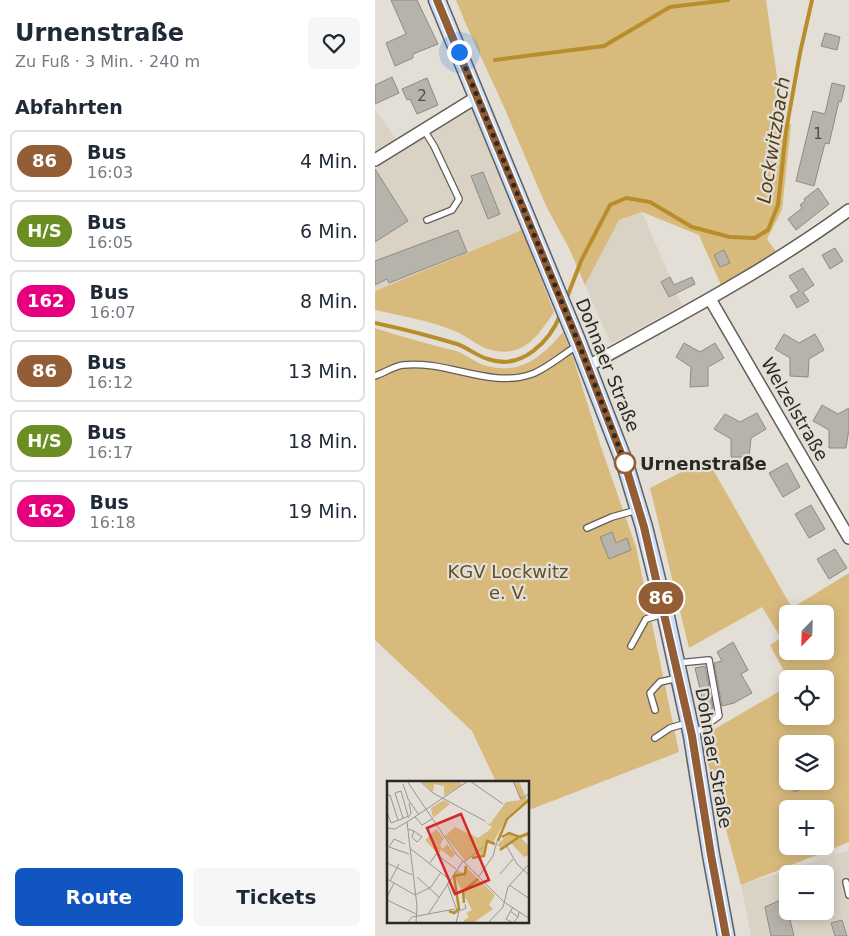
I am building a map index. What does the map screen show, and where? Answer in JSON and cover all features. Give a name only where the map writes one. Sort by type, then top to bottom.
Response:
[{"type":"main road","name":"Dohnaer Straße","points":[[437,0],[559,294],[625,464],[639,510],[665,614],[691,729],[726,936]]},
{"type":"street","points":[[375,160],[477,97]]},
{"type":"street","points":[[588,366],[710,299],[780,257],[846,212],[849,225]]},
{"type":"street","name":"Welzelstraße","points":[[710,299],[849,538]]},
{"type":"lane","points":[[424,130],[434,146],[459,199],[452,210],[427,220]]},
{"type":"lane","points":[[375,376],[402,365],[428,364],[493,378],[513,378],[533,374],[578,342]]},
{"type":"lane","points":[[587,528],[612,517],[639,510]]},
{"type":"lane","points":[[631,646],[646,619],[665,614]]},
{"type":"lane","points":[[655,710],[650,693],[660,682],[678,670],[709,660],[719,716],[691,729],[670,728],[655,738]]},
{"type":"lane","points":[[846,882],[849,895]]},
{"type":"shaded area","points":[[471,108],[522,230],[375,291],[375,109],[401,146]]},
{"type":"shaded area","points":[[642,212],[682,305],[611,344],[585,285],[619,220]]},
{"type":"shaded area","points":[[849,850],[849,936],[751,936],[741,885],[779,873],[779,920],[834,920],[834,865],[803,865]]},
{"type":"green space","points":[[456,0],[766,0],[777,77],[784,106],[780,125],[791,124],[782,210],[767,239],[777,253],[721,285],[699,235],[642,212],[619,220],[585,285],[569,248],[546,206]]},
{"type":"green space","points":[[522,230],[554,312],[536,337],[521,348],[503,352],[491,350],[447,328],[375,310],[375,291]]},
{"type":"green space","name":"KGV Lockwitz e. V.","points":[[375,328],[456,351],[484,365],[497,368],[519,366],[538,357],[563,332],[636,547],[679,752],[530,810],[530,781],[496,781],[472,731],[375,640]]},
{"type":"green space","points":[[707,459],[790,605],[779,605],[779,635],[762,607],[689,648],[650,488]]},
{"type":"green space","points":[[849,573],[849,842],[834,848],[834,800],[779,800],[779,855],[816,855],[791,865],[779,865],[779,870],[741,885],[701,737],[779,692],[779,725],[834,725],[834,670],[783,670],[770,645],[779,639],[779,660],[834,660],[834,605],[797,605]]},
{"type":"building","points":[[391,0],[417,0],[438,44],[413,54],[413,58],[395,66],[386,43],[406,34]]},
{"type":"building","points":[[825,33],[840,37],[837,50],[821,46]]},
{"type":"building","points":[[392,77],[399,93],[375,104],[375,85]]},
{"type":"building","points":[[427,78],[438,105],[417,114],[410,99],[407,100],[402,89]]},
{"type":"building","points":[[832,83],[845,86],[841,102],[839,101],[829,144],[825,143],[814,186],[796,181],[813,111],[825,114]]},
{"type":"building","points":[[375,169],[408,221],[375,242]]},
{"type":"building","points":[[483,172],[500,214],[488,219],[471,176]]},
{"type":"building","points":[[818,188],[829,204],[796,230],[788,219],[802,208],[800,205],[805,201],[804,199]]},
{"type":"building","points":[[458,230],[467,252],[389,283],[387,279],[375,285],[375,261]]},
{"type":"building","points":[[835,248],[843,261],[830,269],[822,255]]},
{"type":"building","points":[[724,250],[730,263],[720,267],[714,255]]},
{"type":"building","points":[[803,268],[814,285],[803,292],[809,301],[797,308],[790,296],[799,291],[789,276]]},
{"type":"building","points":[[670,277],[674,285],[692,277],[695,284],[669,297],[661,282]]},
{"type":"building","points":[[784,334],[799,343],[815,334],[824,350],[809,359],[808,377],[790,376],[790,358],[775,349]]},
{"type":"building","points":[[684,343],[700,352],[715,343],[724,358],[708,367],[708,386],[690,387],[691,367],[676,357]]},
{"type":"building","points":[[822,405],[838,414],[849,408],[849,429],[846,448],[829,448],[829,430],[813,421]]},
{"type":"building","points":[[757,413],[766,429],[751,438],[749,457],[731,457],[731,439],[714,429],[725,414],[740,422]]},
{"type":"building","points":[[787,463],[800,487],[783,497],[769,473]]},
{"type":"building","points":[[811,505],[825,529],[809,538],[795,514]]},
{"type":"building","points":[[612,532],[616,543],[627,538],[631,550],[609,559],[600,537]]},
{"type":"building","points":[[835,549],[847,568],[829,579],[817,559]]},
{"type":"building","points":[[733,642],[748,670],[741,674],[752,693],[734,703],[722,706],[714,663],[722,661],[717,652]]},
{"type":"building","points":[[705,666],[713,708],[705,710],[695,668]]},
{"type":"building","points":[[779,901],[779,920],[790,920],[794,936],[771,936],[765,907]]},
{"type":"building","points":[[842,920],[847,936],[835,936],[831,923]]},
{"type":"waterway","points":[[495,60],[604,46],[670,7],[728,0]]},
{"type":"waterway","name":"Lockwitzbach","points":[[566,300],[581,261],[610,205],[626,198],[650,202],[692,227],[730,237],[755,238],[768,230],[778,205],[786,131],[812,0]]},
{"type":"waterway","name":"Lockwitzbach","points":[[375,323],[457,344],[484,358],[500,362],[512,361],[533,351],[550,334],[561,313]]},
{"type":"bus line","name":"86","points":[[437,0],[579,344],[625,464],[644,527],[665,612],[692,736],[726,936]]},
{"type":"place","name":"Urnenstraße","points":[[625,463]]},
{"type":"route","points":[[459,52],[579,344],[625,463]]}]
